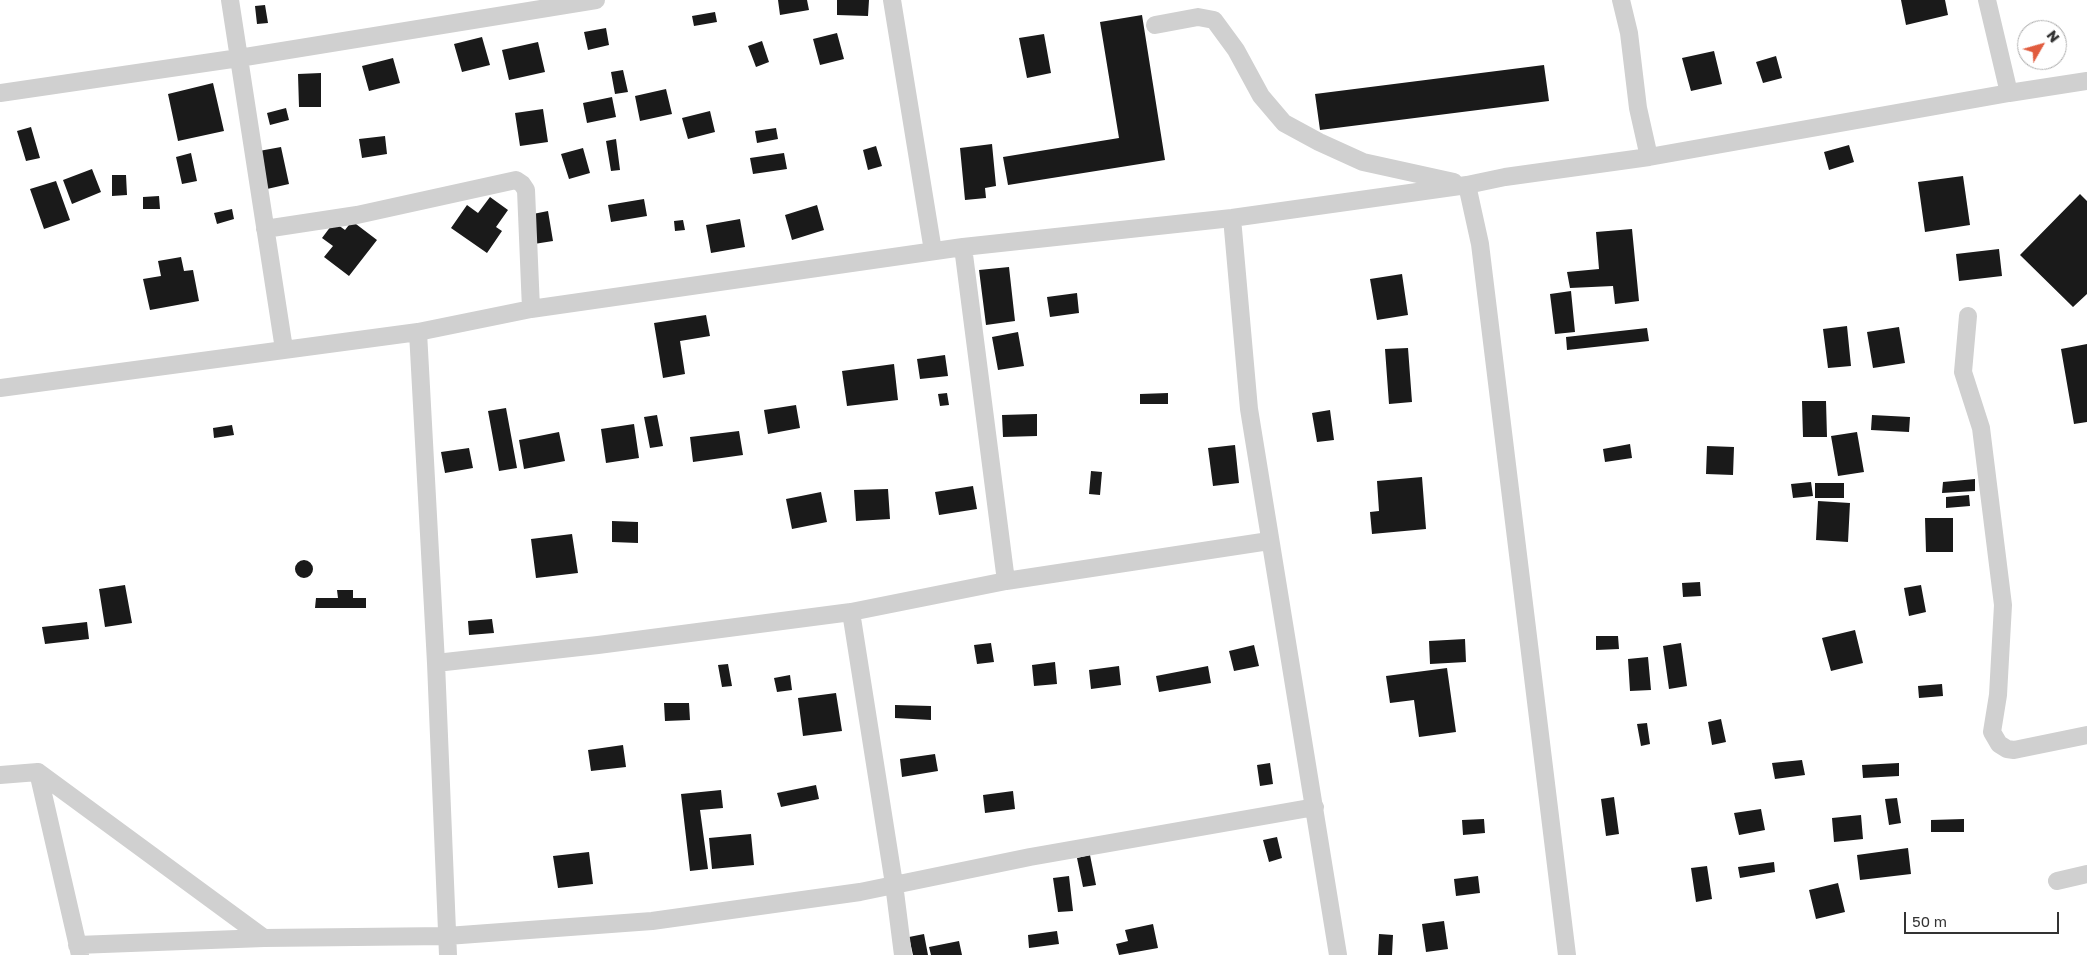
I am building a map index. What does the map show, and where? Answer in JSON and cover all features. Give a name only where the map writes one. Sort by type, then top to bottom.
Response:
[{"type":"street","points":[[230,0],[284,350]]},
{"type":"street","points":[[0,92],[239,58],[596,0]]},
{"type":"street","points":[[892,0],[933,251]]},
{"type":"street","points":[[1621,0],[1629,33],[1638,108],[1649,157]]},
{"type":"street","points":[[1987,0],[2009,93]]},
{"type":"street","points":[[1155,25],[1198,17],[1214,20],[1236,50],[1261,96],[1284,122],[1319,142],[1363,162],[1467,185]]},
{"type":"street","points":[[0,388],[418,332],[531,309],[933,251],[1232,218],[1467,185],[1505,177],[1649,157],[2009,93],[2087,82]]},
{"type":"street","points":[[265,229],[357,215],[516,180],[526,190],[531,309]]},
{"type":"street","points":[[1467,185],[1480,244],[1567,955]]},
{"type":"street","points":[[1232,218],[1249,409],[1338,955]]},
{"type":"street","points":[[963,247],[1006,581]]},
{"type":"street","points":[[1968,316],[1963,372],[1980,428],[2003,605],[1998,695],[1992,732],[1999,744],[2007,749],[2014,750],[2087,735]]},
{"type":"street","points":[[418,332],[436,663],[448,955]]},
{"type":"street","points":[[436,663],[598,646],[851,612],[1006,581],[1269,541]]},
{"type":"street","points":[[851,612],[894,884],[903,955]]},
{"type":"street","points":[[38,772],[79,950],[264,938],[447,936],[652,921],[798,902],[1169,831],[1315,807]]},
{"type":"street","points":[[0,774],[38,772],[264,938]]},
{"type":"street","points":[[2056,881],[2087,874]]},
{"type":"building","points":[[778,0],[807,0],[809,10],[780,15]]},
{"type":"building","points":[[837,0],[869,0],[868,16],[837,15]]},
{"type":"building","points":[[1901,0],[1945,0],[1948,15],[1906,25]]},
{"type":"building","points":[[265,5],[268,23],[257,24],[255,6]]},
{"type":"building","points":[[715,12],[717,22],[694,26],[692,16]]},
{"type":"building","points":[[1142,15],[1165,160],[1008,185],[1003,157],[1119,138],[1100,22]]},
{"type":"building","points":[[606,28],[609,45],[588,50],[584,32]]},
{"type":"building","points":[[837,33],[844,59],[820,65],[813,39]]},
{"type":"building","points":[[1044,34],[1051,73],[1027,78],[1019,38]]},
{"type":"building","points":[[482,37],[490,65],[462,72],[454,44]]},
{"type":"building","points":[[762,41],[769,62],[756,67],[748,46]]},
{"type":"building","points":[[538,42],[545,72],[509,80],[502,50]]},
{"type":"building","points":[[1714,51],[1722,84],[1691,91],[1682,58]]},
{"type":"building","points":[[1776,56],[1782,78],[1763,83],[1756,62]]},
{"type":"building","points":[[393,58],[400,83],[369,91],[362,66]]},
{"type":"building","points":[[1544,65],[1549,101],[1320,130],[1315,94]]},
{"type":"building","points":[[623,70],[628,92],[615,94],[611,72]]},
{"type":"building","points":[[321,73],[321,107],[299,107],[298,74]]},
{"type":"building","points":[[213,83],[224,131],[178,141],[168,94]]},
{"type":"building","points":[[666,89],[672,114],[640,121],[635,96]]},
{"type":"building","points":[[612,97],[616,117],[587,123],[583,103]]},
{"type":"building","points":[[286,108],[289,120],[270,125],[267,113]]},
{"type":"building","points":[[543,109],[548,142],[520,146],[515,113]]},
{"type":"building","points":[[710,111],[715,132],[688,139],[682,118]]},
{"type":"building","points":[[31,127],[40,158],[26,161],[17,131]]},
{"type":"building","points":[[776,128],[778,139],[757,143],[755,131]]},
{"type":"building","points":[[385,136],[387,154],[362,158],[359,139]]},
{"type":"building","points":[[616,139],[620,170],[611,171],[606,141]]},
{"type":"building","points":[[992,144],[996,186],[985,188],[986,198],[965,200],[960,148]]},
{"type":"building","points":[[1849,145],[1854,162],[1829,170],[1824,152]]},
{"type":"building","points":[[876,146],[882,166],[868,170],[863,150]]},
{"type":"building","points":[[281,147],[289,184],[267,189],[259,151]]},
{"type":"building","points":[[583,148],[590,173],[569,179],[561,154]]},
{"type":"building","points":[[191,153],[197,181],[182,184],[176,157]]},
{"type":"building","points":[[784,153],[787,169],[753,174],[750,158]]},
{"type":"building","points":[[92,169],[101,192],[72,204],[63,180]]},
{"type":"building","points":[[112,175],[126,175],[127,195],[112,196]]},
{"type":"building","points":[[1963,176],[1970,225],[1925,232],[1918,182]]},
{"type":"building","points":[[56,181],[70,220],[44,229],[30,189]]},
{"type":"building","points":[[2080,194],[2087,201],[2087,294],[2073,307],[2020,255]]},
{"type":"building","points":[[159,196],[160,209],[143,209],[143,197]]},
{"type":"building","points":[[490,197],[508,210],[496,227],[502,231],[487,253],[451,228],[467,205],[478,213]]},
{"type":"building","points":[[644,199],[647,216],[611,222],[608,205]]},
{"type":"building","points":[[817,205],[824,230],[792,240],[785,215]]},
{"type":"building","points":[[232,209],[234,219],[217,224],[214,213]]},
{"type":"building","points":[[548,211],[553,241],[534,244],[528,215]]},
{"type":"building","points":[[740,219],[745,247],[711,253],[706,225]]},
{"type":"building","points":[[683,220],[685,230],[675,231],[674,221]]},
{"type":"building","points":[[352,221],[377,240],[349,276],[324,257],[333,246],[322,238],[334,222],[345,230]]},
{"type":"building","points":[[1632,229],[1639,301],[1615,304],[1613,286],[1570,288],[1567,272],[1599,269],[1596,232]]},
{"type":"building","points":[[1999,249],[2002,276],[1959,281],[1956,254]]},
{"type":"building","points":[[181,257],[184,271],[193,270],[199,301],[150,310],[143,279],[161,276],[158,261]]},
{"type":"building","points":[[1009,267],[1015,321],[986,325],[979,270]]},
{"type":"building","points":[[1402,274],[1408,315],[1377,320],[1370,279]]},
{"type":"building","points":[[1571,291],[1575,332],[1555,334],[1550,294]]},
{"type":"building","points":[[1077,293],[1079,313],[1050,317],[1047,297]]},
{"type":"building","points":[[706,315],[710,336],[680,341],[685,374],[663,378],[654,323]]},
{"type":"building","points":[[1847,326],[1851,366],[1828,368],[1823,329]]},
{"type":"building","points":[[1899,327],[1905,363],[1873,368],[1867,332]]},
{"type":"building","points":[[1647,328],[1649,341],[1567,350],[1566,337]]},
{"type":"building","points":[[1018,332],[1024,366],[998,370],[992,337]]},
{"type":"building","points":[[2087,344],[2087,422],[2074,424],[2061,349]]},
{"type":"building","points":[[1408,348],[1412,402],[1389,404],[1385,349]]},
{"type":"building","points":[[945,355],[948,376],[920,379],[917,359]]},
{"type":"building","points":[[894,364],[898,400],[847,406],[842,371]]},
{"type":"building","points":[[947,393],[949,405],[940,406],[938,394]]},
{"type":"building","points":[[1168,393],[1168,404],[1140,404],[1140,394]]},
{"type":"building","points":[[1802,401],[1826,401],[1827,437],[1803,437]]},
{"type":"building","points":[[796,405],[800,428],[768,434],[764,410]]},
{"type":"building","points":[[506,408],[517,468],[499,471],[488,411]]},
{"type":"building","points":[[1330,410],[1334,440],[1317,442],[1312,413]]},
{"type":"building","points":[[1037,414],[1037,436],[1003,437],[1002,415]]},
{"type":"building","points":[[657,415],[663,446],[650,448],[644,417]]},
{"type":"building","points":[[1872,415],[1910,417],[1909,432],[1871,430]]},
{"type":"building","points":[[634,424],[639,458],[606,463],[601,429]]},
{"type":"building","points":[[232,425],[234,435],[214,438],[213,428]]},
{"type":"building","points":[[739,431],[743,455],[693,462],[690,437]]},
{"type":"building","points":[[559,432],[565,461],[524,469],[519,440]]},
{"type":"building","points":[[1857,432],[1864,472],[1838,476],[1831,436]]},
{"type":"building","points":[[1630,444],[1632,458],[1605,462],[1603,449]]},
{"type":"building","points":[[1235,445],[1239,483],[1213,486],[1208,448]]},
{"type":"building","points":[[1707,446],[1734,447],[1733,475],[1706,474]]},
{"type":"building","points":[[469,448],[473,468],[445,473],[441,452]]},
{"type":"building","points":[[1091,471],[1102,472],[1100,495],[1089,494]]},
{"type":"building","points":[[1422,477],[1426,529],[1372,534],[1370,512],[1379,511],[1377,481]]},
{"type":"building","points":[[1975,479],[1975,491],[1942,493],[1943,482]]},
{"type":"building","points":[[1811,482],[1813,496],[1793,498],[1791,484]]},
{"type":"building","points":[[1815,483],[1844,483],[1844,498],[1815,498]]},
{"type":"building","points":[[973,486],[977,509],[939,515],[935,492]]},
{"type":"building","points":[[888,489],[890,519],[856,521],[854,490]]},
{"type":"building","points":[[821,492],[827,522],[792,529],[786,499]]},
{"type":"building","points":[[1969,495],[1970,506],[1946,508],[1946,497]]},
{"type":"building","points":[[1818,501],[1850,503],[1848,542],[1816,540]]},
{"type":"building","points":[[1925,518],[1953,518],[1953,552],[1926,552]]},
{"type":"building","points":[[612,521],[638,522],[638,543],[612,542]]},
{"type":"building","points":[[572,534],[578,573],[536,578],[531,539]]},
{"type":"building","points":[[300,560],[308,560],[313,565],[311,576],[300,578],[295,573],[295,565]]},
{"type":"building","points":[[1700,582],[1701,596],[1683,597],[1682,583]]},
{"type":"building","points":[[125,585],[132,623],[105,627],[99,589]]},
{"type":"building","points":[[1921,585],[1926,612],[1909,616],[1904,588]]},
{"type":"building","points":[[337,590],[353,590],[353,598],[366,598],[366,608],[315,608],[316,598],[338,598]]},
{"type":"building","points":[[492,619],[494,633],[469,635],[468,621]]},
{"type":"building","points":[[87,622],[89,639],[45,644],[42,627]]},
{"type":"building","points":[[1855,630],[1863,663],[1831,671],[1822,638]]},
{"type":"building","points":[[1596,636],[1618,636],[1619,649],[1596,650]]},
{"type":"building","points":[[1465,639],[1466,662],[1430,664],[1429,641]]},
{"type":"building","points":[[991,643],[994,662],[977,664],[974,645]]},
{"type":"building","points":[[1681,643],[1687,686],[1669,689],[1663,646]]},
{"type":"building","points":[[1254,645],[1259,666],[1234,671],[1229,651]]},
{"type":"building","points":[[1648,657],[1651,690],[1630,691],[1628,659]]},
{"type":"building","points":[[1055,662],[1057,684],[1034,686],[1032,665]]},
{"type":"building","points":[[728,664],[732,686],[722,687],[718,665]]},
{"type":"building","points":[[1119,666],[1121,685],[1091,689],[1089,670]]},
{"type":"building","points":[[1208,666],[1211,683],[1159,692],[1156,676]]},
{"type":"building","points":[[1447,668],[1456,732],[1419,737],[1414,700],[1390,703],[1386,676]]},
{"type":"building","points":[[790,675],[792,690],[777,692],[774,678]]},
{"type":"building","points":[[1942,684],[1943,696],[1919,698],[1918,686]]},
{"type":"building","points":[[836,693],[842,731],[803,736],[798,698]]},
{"type":"building","points":[[664,703],[689,703],[690,720],[665,721]]},
{"type":"building","points":[[895,705],[931,706],[931,720],[895,718]]},
{"type":"building","points":[[1721,719],[1726,742],[1712,745],[1708,722]]},
{"type":"building","points":[[1647,723],[1650,744],[1641,746],[1637,724]]},
{"type":"building","points":[[623,745],[626,767],[591,771],[588,750]]},
{"type":"building","points":[[935,754],[938,771],[902,777],[900,759]]},
{"type":"building","points":[[1802,760],[1805,775],[1775,779],[1772,763]]},
{"type":"building","points":[[1270,763],[1273,784],[1260,786],[1257,765]]},
{"type":"building","points":[[1899,763],[1899,776],[1863,778],[1862,765]]},
{"type":"building","points":[[816,785],[819,799],[781,807],[777,793]]},
{"type":"building","points":[[721,790],[723,808],[700,810],[708,869],[690,871],[681,794]]},
{"type":"building","points":[[1013,791],[1015,809],[985,813],[983,795]]},
{"type":"building","points":[[1614,797],[1619,834],[1606,836],[1601,799]]},
{"type":"building","points":[[1897,798],[1901,823],[1889,825],[1885,799]]},
{"type":"building","points":[[1761,809],[1765,830],[1739,835],[1734,813]]},
{"type":"building","points":[[1861,815],[1863,839],[1834,842],[1832,818]]},
{"type":"building","points":[[1484,819],[1485,833],[1463,835],[1462,820]]},
{"type":"building","points":[[1964,819],[1964,832],[1931,832],[1931,820]]},
{"type":"building","points":[[751,834],[754,865],[712,869],[709,838]]},
{"type":"building","points":[[1277,837],[1282,858],[1269,862],[1263,840]]},
{"type":"building","points":[[1908,848],[1911,874],[1860,880],[1857,855]]},
{"type":"building","points":[[589,852],[593,884],[558,888],[553,856]]},
{"type":"building","points":[[1090,855],[1096,885],[1083,887],[1077,858]]},
{"type":"building","points":[[1774,862],[1775,872],[1740,878],[1738,867]]},
{"type":"building","points":[[1707,866],[1712,899],[1696,902],[1691,868]]},
{"type":"building","points":[[1069,876],[1073,911],[1058,912],[1053,878]]},
{"type":"building","points":[[1478,876],[1480,893],[1456,896],[1454,879]]},
{"type":"building","points":[[1838,883],[1845,912],[1816,919],[1809,890]]},
{"type":"building","points":[[1444,921],[1448,949],[1426,952],[1422,924]]},
{"type":"building","points":[[1153,924],[1158,948],[1119,955],[1116,944],[1128,941],[1125,930]]},
{"type":"building","points":[[1057,931],[1059,944],[1029,948],[1028,935]]},
{"type":"building","points":[[924,934],[928,955],[913,955],[909,937]]},
{"type":"building","points":[[1379,934],[1393,935],[1392,955],[1378,955]]},
{"type":"building","points":[[959,941],[962,955],[931,955],[929,947]]}]
